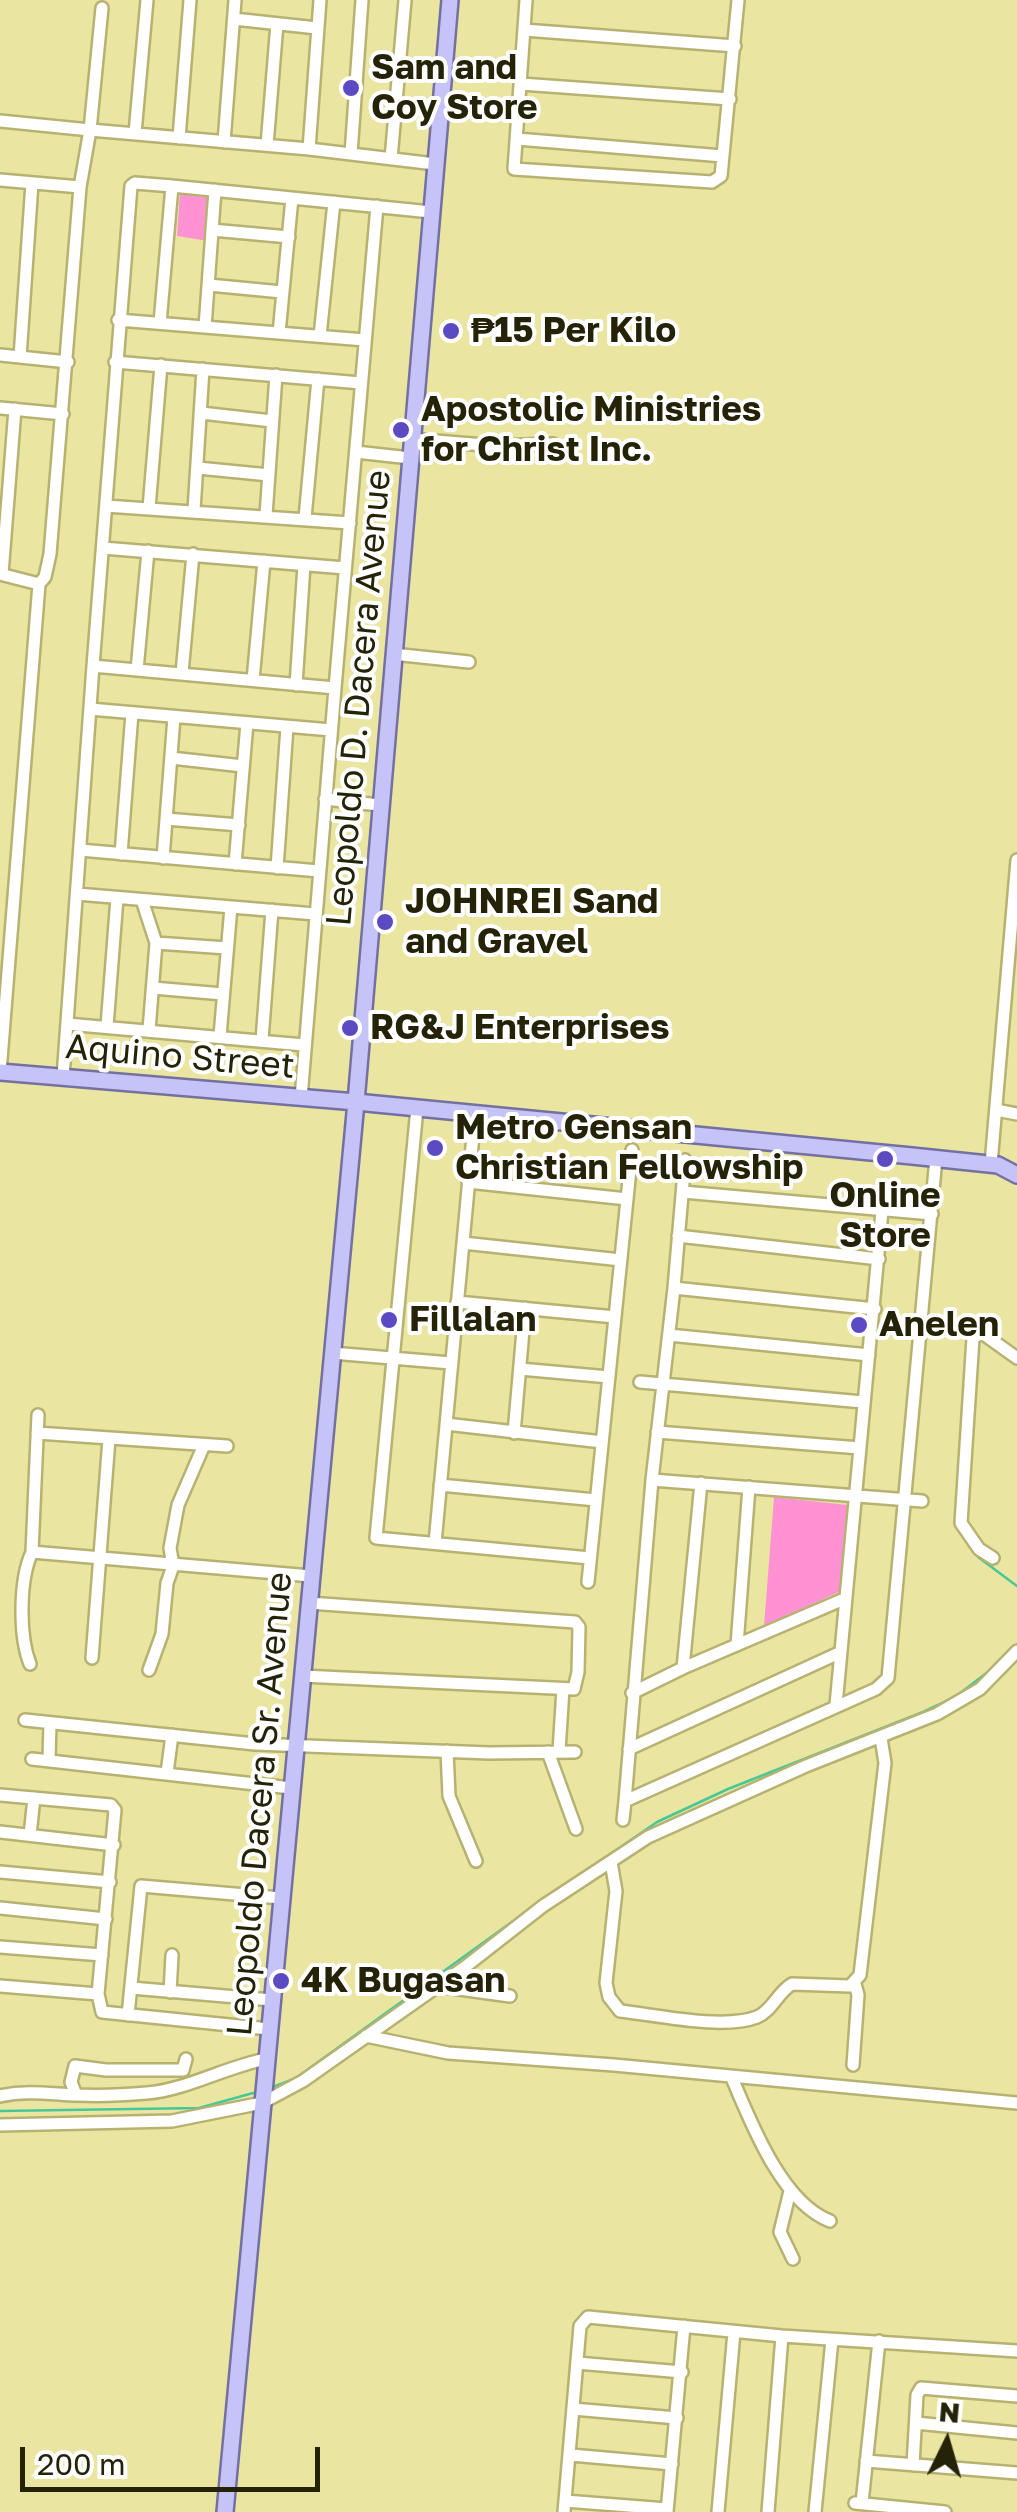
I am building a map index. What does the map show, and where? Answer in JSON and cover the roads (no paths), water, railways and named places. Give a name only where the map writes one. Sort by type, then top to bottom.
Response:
[{"type":"main road","name":"Leopoldo D. Dacera Avenue","points":[[356,1102],[450,0]]},
{"type":"main road","name":"Aquino Street","points":[[0,1072],[356,1102],[1007,1168]]},
{"type":"main road","name":"Leopoldo Dacera Sr. Avenue","points":[[225,2512],[356,1102]]},
{"type":"street","points":[[135,133],[147,0]]},
{"type":"street","points":[[179,138],[190,0]]},
{"type":"street","points":[[224,142],[235,0]]},
{"type":"street","points":[[309,149],[320,0]]},
{"type":"street","points":[[351,154],[362,0]]},
{"type":"street","points":[[391,159],[405,0]]},
{"type":"street","points":[[526,0],[514,169],[712,182],[720,178],[738,0]]},
{"type":"street","points":[[0,1072],[39,584],[45,577],[50,554],[80,187],[102,8]]},
{"type":"street","points":[[234,19],[318,28]]},
{"type":"street","points":[[267,145],[277,24]]},
{"type":"street","points":[[524,30],[735,46]]},
{"type":"street","points":[[521,84],[730,99]]},
{"type":"street","points":[[0,121],[435,164]]},
{"type":"street","points":[[516,139],[723,156]]},
{"type":"street","points":[[0,180],[80,187]]},
{"type":"street","points":[[20,357],[32,183]]},
{"type":"street","points":[[63,1078],[129,189],[135,183],[431,212]]},
{"type":"street","points":[[160,323],[172,186]]},
{"type":"street","points":[[206,326],[215,190]]},
{"type":"street","points":[[279,333],[292,198]]},
{"type":"street","points":[[320,336],[334,202]]},
{"type":"street","points":[[301,1098],[377,206]]},
{"type":"street","points":[[212,230],[289,236]]},
{"type":"street","points":[[209,285],[282,292]]},
{"type":"street","points":[[118,320],[365,340]]},
{"type":"street","points":[[0,355],[68,362]]},
{"type":"street","points":[[115,362],[361,383]]},
{"type":"street","points":[[149,508],[162,365]]},
{"type":"street","points":[[194,510],[204,369]]},
{"type":"street","points":[[266,514],[276,375]]},
{"type":"street","points":[[305,518],[318,378]]},
{"type":"street","points":[[0,408],[63,414]]},
{"type":"street","points":[[16,410],[1,574],[39,584]]},
{"type":"street","points":[[201,413],[272,421]]},
{"type":"street","points":[[412,439],[496,446],[553,444]]},
{"type":"street","points":[[356,452],[410,458]]},
{"type":"street","points":[[198,468],[269,475]]},
{"type":"street","points":[[106,506],[266,514],[350,523]]},
{"type":"street","points":[[104,548],[345,568]]},
{"type":"street","points":[[138,670],[148,551]]},
{"type":"street","points":[[182,673],[193,554]]},
{"type":"street","points":[[252,680],[264,561]]},
{"type":"street","points":[[296,684],[304,565]]},
{"type":"street","points":[[393,654],[469,662]]},
{"type":"street","points":[[94,666],[335,688]]},
{"type":"street","points":[[90,708],[331,730]]},
{"type":"street","points":[[121,854],[132,713]]},
{"type":"street","points":[[164,858],[174,717]]},
{"type":"street","points":[[236,864],[247,723]]},
{"type":"street","points":[[277,868],[288,727]]},
{"type":"street","points":[[170,758],[244,766]]},
{"type":"street","points":[[326,799],[380,805]]},
{"type":"street","points":[[166,819],[239,826]]},
{"type":"street","points":[[80,850],[319,871]]},
{"type":"street","points":[[1007,1168],[996,1110],[1017,860]]},
{"type":"street","points":[[77,894],[315,914]]},
{"type":"street","points":[[108,1026],[117,898]]},
{"type":"street","points":[[142,900],[156,943],[150,1030]]},
{"type":"street","points":[[220,1036],[231,907]]},
{"type":"street","points":[[262,1040],[272,910]]},
{"type":"street","points":[[156,943],[227,948]]},
{"type":"street","points":[[153,988],[223,994]]},
{"type":"street","points":[[68,1024],[304,1045]]},
{"type":"street","points":[[417,1108],[376,1538],[590,1558]]},
{"type":"street","points":[[996,1110],[1017,1114]]},
{"type":"street","points":[[434,1543],[475,1114]]},
{"type":"street","points":[[588,1582],[632,1150]]},
{"type":"street","points":[[624,1801],[876,1689],[888,1678],[936,1158]]},
{"type":"street","points":[[623,1820],[685,1160]]},
{"type":"street","points":[[468,1182],[627,1199]]},
{"type":"street","points":[[682,1192],[932,1214]]},
{"type":"street","points":[[836,1705],[882,1211]]},
{"type":"street","points":[[678,1236],[878,1259]]},
{"type":"street","points":[[463,1243],[621,1260]]},
{"type":"street","points":[[674,1288],[874,1308]]},
{"type":"street","points":[[457,1302],[615,1317]]},
{"type":"street","points":[[514,1433],[525,1308]]},
{"type":"street","points":[[993,1558],[979,1550],[961,1523],[973,1338],[982,1334],[1017,1358]]},
{"type":"street","points":[[668,1335],[869,1355]]},
{"type":"street","points":[[332,1353],[452,1363]]},
{"type":"street","points":[[520,1369],[609,1377]]},
{"type":"street","points":[[640,1382],[864,1402]]},
{"type":"street","points":[[30,1664],[22,1624],[32,1552],[38,1415]]},
{"type":"street","points":[[446,1424],[602,1442]]},
{"type":"street","points":[[657,1432],[860,1448]]},
{"type":"street","points":[[37,1433],[227,1446]]},
{"type":"street","points":[[92,1658],[110,1438]]},
{"type":"street","points":[[148,1670],[162,1634],[166,1583],[174,1566],[170,1548],[176,1516],[204,1445]]},
{"type":"street","points":[[652,1480],[922,1500]]},
{"type":"street","points":[[683,1668],[701,1483]]},
{"type":"street","points":[[440,1485],[596,1500]]},
{"type":"street","points":[[737,1645],[749,1487]]},
{"type":"street","points":[[32,1552],[311,1576]]},
{"type":"street","points":[[632,1693],[844,1599]]},
{"type":"street","points":[[302,1676],[574,1689],[576,1685],[580,1631],[575,1622],[309,1604]]},
{"type":"street","points":[[0,2125],[172,2121],[262,2103],[303,2081],[514,1926],[610,1862],[676,1823],[936,1714],[980,1689],[1017,1651]]},
{"type":"street","points":[[629,1748],[839,1654]]},
{"type":"street","points":[[562,1688],[554,1752],[576,1829]]},
{"type":"street","points":[[24,1720],[296,1745],[574,1752]]},
{"type":"street","points":[[49,1760],[50,1723]]},
{"type":"street","points":[[167,1773],[172,1735]]},
{"type":"street","points":[[610,1862],[616,1890],[606,1987],[620,2012],[743,2020],[762,2016],[792,1984],[855,1984],[860,1976],[885,1762],[881,1738]]},
{"type":"street","points":[[447,1751],[449,1796],[476,1861]]},
{"type":"street","points":[[32,1759],[291,1788]]},
{"type":"street","points":[[0,1794],[111,1806],[116,1813],[98,1994],[102,2012],[269,2028]]},
{"type":"street","points":[[30,1835],[34,1798]]},
{"type":"street","points":[[0,1832],[114,1845]]},
{"type":"street","points":[[0,1872],[110,1882]]},
{"type":"street","points":[[128,2015],[142,1886],[281,1898]]},
{"type":"street","points":[[0,1908],[106,1920]]},
{"type":"street","points":[[0,1947],[102,1955]]},
{"type":"street","points":[[170,1992],[172,1955]]},
{"type":"street","points":[[853,2065],[858,1995],[855,1984]]},
{"type":"street","points":[[0,1986],[98,1994]]},
{"type":"street","points":[[437,1986],[510,1996]]},
{"type":"street","points":[[131,1988],[272,2000]]},
{"type":"street","points":[[366,2036],[448,2053],[1017,2103]]},
{"type":"street","points":[[76,2095],[71,2082],[76,2066],[183,2070],[186,2059]]},
{"type":"street","points":[[0,2096],[26,2091],[76,2095],[148,2093],[266,2059]]},
{"type":"street","points":[[732,2078],[757,2135],[790,2190],[807,2209],[830,2220]]},
{"type":"street","points":[[790,2190],[780,2232],[793,2259]]},
{"type":"street","points":[[684,2326],[667,2511],[565,2507],[580,2326],[588,2318],[684,2326],[734,2332],[832,2340],[1017,2351]]},
{"type":"street","points":[[718,2512],[734,2332]]},
{"type":"street","points":[[768,2512],[782,2336]]},
{"type":"street","points":[[816,2512],[832,2340]]},
{"type":"street","points":[[879,2341],[859,2503],[945,2512]]},
{"type":"street","points":[[577,2363],[682,2372]]},
{"type":"street","points":[[913,2465],[918,2395],[924,2387],[1017,2396]]},
{"type":"street","points":[[573,2409],[677,2418]]},
{"type":"street","points":[[916,2423],[1017,2434]]},
{"type":"street","points":[[571,2455],[672,2464]]},
{"type":"street","points":[[866,2462],[1017,2472]]},
{"type":"waterway","points":[[978,1557],[1017,1586]]},
{"type":"waterway","points":[[574,1879],[657,1822],[728,1789],[923,1712],[955,1697],[993,1668]]},
{"type":"waterway","points":[[273,2087],[296,2078],[538,1903]]},
{"type":"waterway","points":[[0,2111],[199,2108],[253,2093]]},
{"type":"place","name":"Sam and Coy Store","points":[[351,88]]},
{"type":"place","name":"₱15 Per Kilo","points":[[451,331]]},
{"type":"place","name":"Apostolic Ministries for Christ Inc.","points":[[401,430]]},
{"type":"place","name":"JOHNREI Sand and Gravel","points":[[385,922]]},
{"type":"place","name":"RG&J Enterprises","points":[[350,1028]]},
{"type":"place","name":"Metro Gensan Christian Fellowship","points":[[435,1148]]},
{"type":"place","name":"Online Store","points":[[885,1159]]},
{"type":"place","name":"Fillalan","points":[[389,1320]]},
{"type":"place","name":"Anelen","points":[[859,1325]]},
{"type":"place","name":"4K Bugasan","points":[[281,1981]]}]
